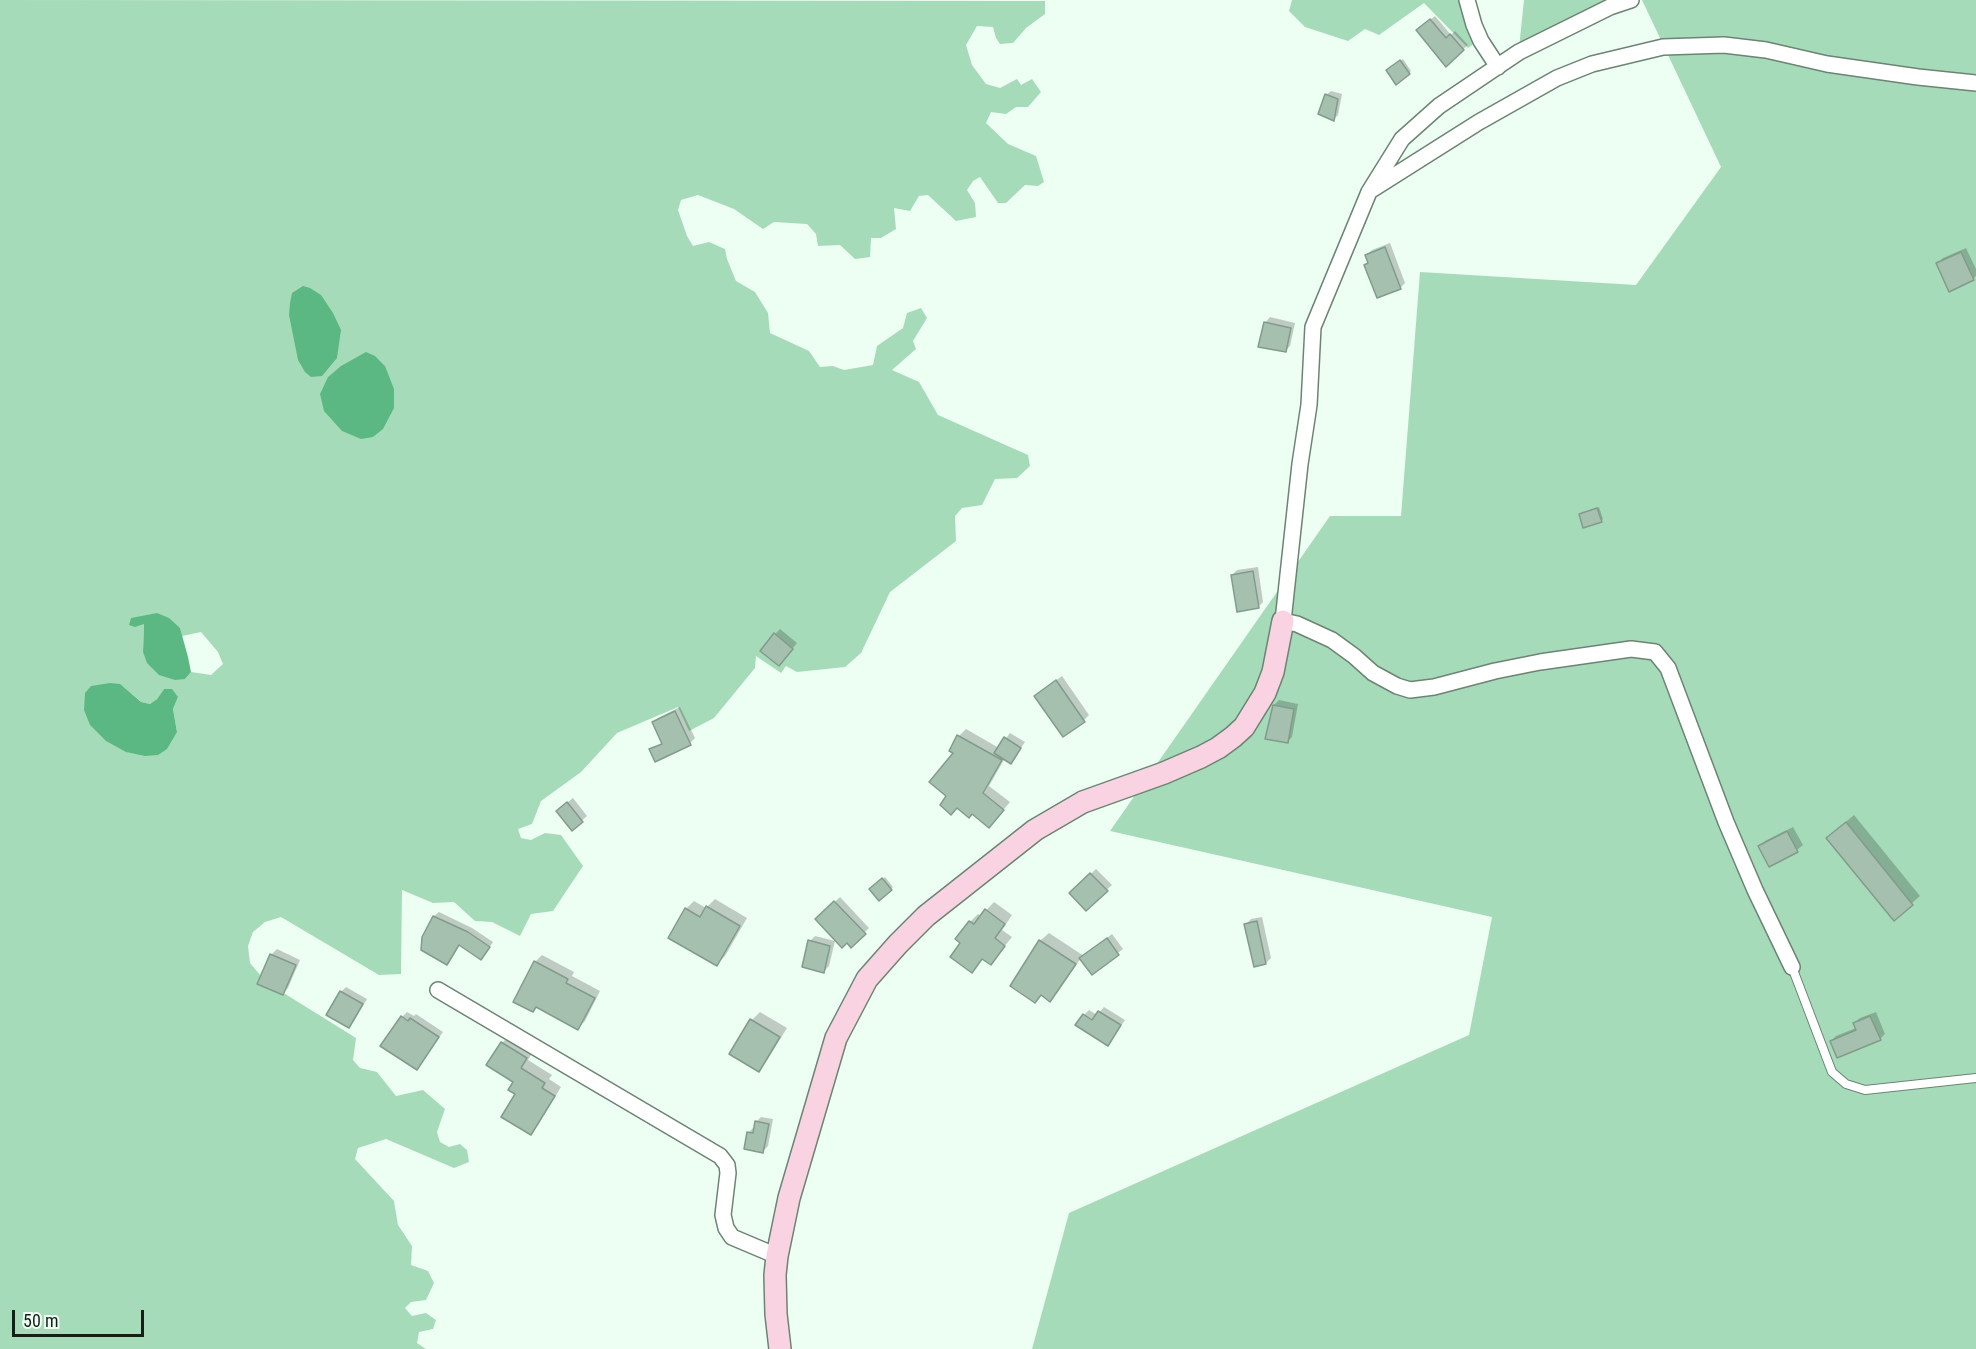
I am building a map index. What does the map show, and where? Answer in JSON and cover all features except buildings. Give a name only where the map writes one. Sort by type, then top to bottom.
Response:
[{"type":"street","points":[[1467,0],[1481,41],[1498,67]]},
{"type":"street","points":[[780,1349],[776,1314],[777,1256],[789,1198],[836,1038],[867,978],[926,916],[1035,830],[1083,802],[1201,757],[1218,748],[1244,727],[1265,693],[1273,672],[1283,621],[1300,464],[1309,405],[1313,327],[1369,192],[1402,139],[1439,106],[1519,52],[1571,25],[1631,0]]},
{"type":"street","points":[[1369,192],[1479,122],[1557,78],[1592,64],[1663,47],[1724,45],[1766,50],[1827,64],[1918,77],[1976,82]]},
{"type":"street","points":[[1283,621],[1297,624],[1332,640],[1373,673],[1410,690],[1434,687],[1540,662],[1630,649],[1655,652],[1668,669],[1730,832],[1792,967]]},
{"type":"street","points":[[438,990],[720,1156],[727,1166],[728,1173],[723,1215],[726,1228],[732,1237],[777,1256]]},
{"type":"lane","points":[[1792,967],[1832,1072],[1846,1084],[1865,1090],[1976,1078]]},
{"type":"shaded area","points":[[0,0],[1045,1],[1045,14],[1026,28],[1013,43],[1000,44],[993,27],[977,26],[966,45],[972,65],[986,84],[1000,88],[1017,79],[1021,85],[1032,79],[1041,92],[1028,107],[1016,107],[1006,114],[991,112],[986,123],[1008,144],[1036,156],[1044,182],[1038,186],[1025,185],[1006,203],[998,203],[980,177],[973,181],[967,190],[975,203],[976,217],[956,221],[928,195],[919,196],[910,211],[894,208],[896,229],[881,238],[871,238],[870,257],[855,259],[840,245],[818,246],[816,234],[807,224],[774,222],[763,229],[734,209],[698,195],[681,200],[678,210],[693,246],[709,242],[725,249],[736,281],[755,292],[768,313],[770,333],[809,351],[820,367],[833,366],[844,370],[873,365],[877,346],[903,328],[907,313],[921,308],[927,318],[913,341],[916,349],[892,370],[919,382],[938,415],[1028,455],[1030,466],[1017,478],[995,479],[982,505],[962,508],[955,516],[956,541],[890,592],[861,653],[845,667],[797,672],[786,666],[781,673],[756,656],[755,668],[714,718],[689,731],[678,707],[617,733],[581,772],[541,801],[532,824],[518,829],[521,838],[531,840],[545,833],[561,835],[583,866],[553,911],[531,914],[520,936],[492,922],[475,921],[454,902],[433,903],[402,890],[401,974],[379,975],[281,917],[265,922],[253,932],[248,946],[250,963],[266,982],[356,1038],[353,1060],[360,1068],[377,1072],[396,1096],[423,1090],[445,1109],[437,1132],[440,1142],[449,1147],[460,1144],[467,1150],[469,1162],[454,1168],[386,1139],[358,1148],[355,1159],[394,1201],[398,1225],[412,1246],[411,1265],[428,1271],[434,1283],[426,1300],[411,1302],[405,1308],[412,1316],[426,1313],[436,1320],[433,1329],[419,1332],[417,1343],[426,1349],[0,1349]],"holes":[[[144,624],[180,628],[182,636],[201,632],[218,652],[223,664],[211,675],[191,672],[185,679],[143,652]],[[164,689],[178,697],[173,709],[177,732],[142,702],[150,704]]]},
{"type":"shaded area","points":[[1292,0],[1458,0],[1475,43],[1468,48],[1424,3],[1379,35],[1365,29],[1348,41],[1305,27],[1289,11]]},
{"type":"shaded area","points":[[1524,0],[1615,0],[1519,48]]},
{"type":"shaded area","points":[[1642,0],[1976,0],[1976,1349],[1032,1349],[1069,1213],[1469,1035],[1492,917],[1110,831],[1330,516],[1401,516],[1420,272],[1636,285],[1721,167]]},
{"type":"shaded area","points":[[303,286],[321,295],[341,330],[337,358],[322,376],[311,377],[298,360],[289,315],[292,293]]},
{"type":"shaded area","points":[[366,352],[375,356],[385,366],[394,389],[394,408],[383,429],[373,437],[361,439],[342,431],[324,411],[320,394],[328,377],[341,366]]},
{"type":"shaded area","points":[[157,613],[169,618],[180,628],[191,672],[185,679],[175,680],[159,675],[147,663],[143,652],[144,624],[135,627],[129,625],[131,618]]},
{"type":"shaded area","points":[[120,684],[141,702],[150,704],[164,689],[172,689],[178,697],[173,709],[177,732],[167,749],[158,755],[145,756],[126,752],[106,741],[90,725],[84,710],[85,693],[91,686]]}]
